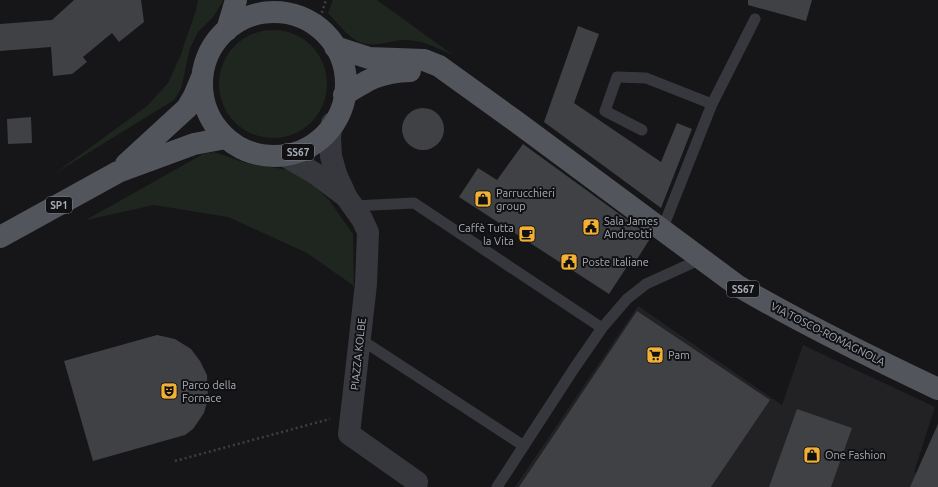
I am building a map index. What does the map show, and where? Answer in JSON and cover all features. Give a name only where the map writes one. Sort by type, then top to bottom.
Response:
[{"type":"main road","name":"SS67","points":[[227,30],[236,0]]},
{"type":"main road","name":"SS67","points":[[268,0],[286,12],[317,27],[327,36],[335,47],[342,64],[345,84],[341,106],[326,133],[313,145],[285,156],[267,156],[240,147],[226,138],[216,126],[209,115],[203,93],[204,66],[210,52],[220,37],[236,22],[266,10],[286,12]]},
{"type":"main road","name":"SS67","points":[[335,47],[369,58],[385,60],[424,60],[439,66],[462,83]]},
{"type":"main road","name":"SS67","points":[[344,96],[373,77],[396,72],[422,72],[462,83]]},
{"type":"main road","name":"SP1","points":[[118,172],[187,108],[203,76]]},
{"type":"main road","name":"VIA TOSCO-ROMAGNOLA","points":[[462,83],[738,286],[852,348],[938,389]]},
{"type":"main road","name":"SP1","points":[[0,237],[118,172],[194,144],[226,138]]},
{"type":"street","name":"PIAZZA KOLBE","points":[[332,123],[330,137],[331,156],[336,174],[368,232],[366,284],[349,434],[419,485]]},
{"type":"street","name":"PIAZZA KOLBE","points":[[285,156],[316,174],[351,202]]},
{"type":"lane","points":[[662,230],[712,104],[755,19]]},
{"type":"lane","points":[[642,130],[604,111],[617,77],[646,78],[712,104]]},
{"type":"lane","points":[[351,202],[414,203],[602,328]]},
{"type":"lane","points":[[497,487],[593,340],[627,298],[646,284],[701,259]]},
{"type":"lane","points":[[360,339],[524,446]]},
{"type":"path","points":[[317,27],[326,0]]},
{"type":"path","points":[[175,461],[352,414]]},
{"type":"shaded area","points":[[198,0],[223,0],[213,17],[198,32],[190,48],[181,89],[174,100],[54,174],[147,106],[168,83],[180,57]]},
{"type":"shaded area","points":[[333,0],[377,0],[453,55],[429,44],[410,40],[374,44],[357,41],[345,32],[328,13]]},
{"type":"shaded area","points":[[273,30],[294,34],[311,46],[323,63],[327,84],[323,105],[311,122],[294,134],[273,138],[252,134],[235,122],[223,105],[219,84],[223,63],[235,46],[252,34]]},
{"type":"shaded area","points":[[214,152],[246,163],[300,172],[329,200],[353,234],[354,286],[307,253],[228,217],[154,205],[86,220],[203,154]]},
{"type":"shaded area","points":[[638,306],[782,405],[803,345],[935,407],[914,472],[938,483],[938,487],[515,487]]},
{"type":"building","points":[[74,0],[141,0],[144,22],[119,42],[112,33],[83,57],[87,62],[72,74],[53,76],[51,47],[0,51],[0,24],[52,20]]},
{"type":"building","points":[[748,0],[812,0],[806,21],[748,5]]},
{"type":"building","points":[[578,26],[599,34],[574,103],[661,162],[677,123],[692,129],[661,208],[544,122]]},
{"type":"building","points":[[419,108],[427,108],[435,111],[441,117],[444,129],[441,141],[435,147],[427,150],[419,150],[411,147],[405,141],[402,133],[402,125],[405,117],[411,111]]},
{"type":"building","points":[[31,117],[32,143],[8,144],[7,119]]},
{"type":"building","points":[[523,144],[651,237],[634,264],[630,262],[609,294],[459,197],[478,168],[497,180]]},
{"type":"building","name":"Pam","points":[[637,311],[770,400],[711,487],[519,487]]},
{"type":"building","points":[[157,335],[175,339],[191,349],[200,361],[207,375],[208,398],[204,413],[193,429],[185,435],[93,461],[64,361]]},
{"type":"building","points":[[797,409],[852,428],[831,487],[769,487]]},
{"type":"building","points":[[938,424],[938,487],[910,487]]},
{"type":"place","name":"Parrucchieri group","points":[[483,199]]},
{"type":"place","name":"Sala James Andreotti","points":[[591,227]]},
{"type":"place","name":"Caffè Tutta la Vita","points":[[527,234]]},
{"type":"place","name":"Poste Italiane","points":[[569,262]]},
{"type":"place","name":"Pam","points":[[655,355]]},
{"type":"place","name":"Parco della Fornace","points":[[169,391]]},
{"type":"place","name":"One Fashion","points":[[812,455]]}]
